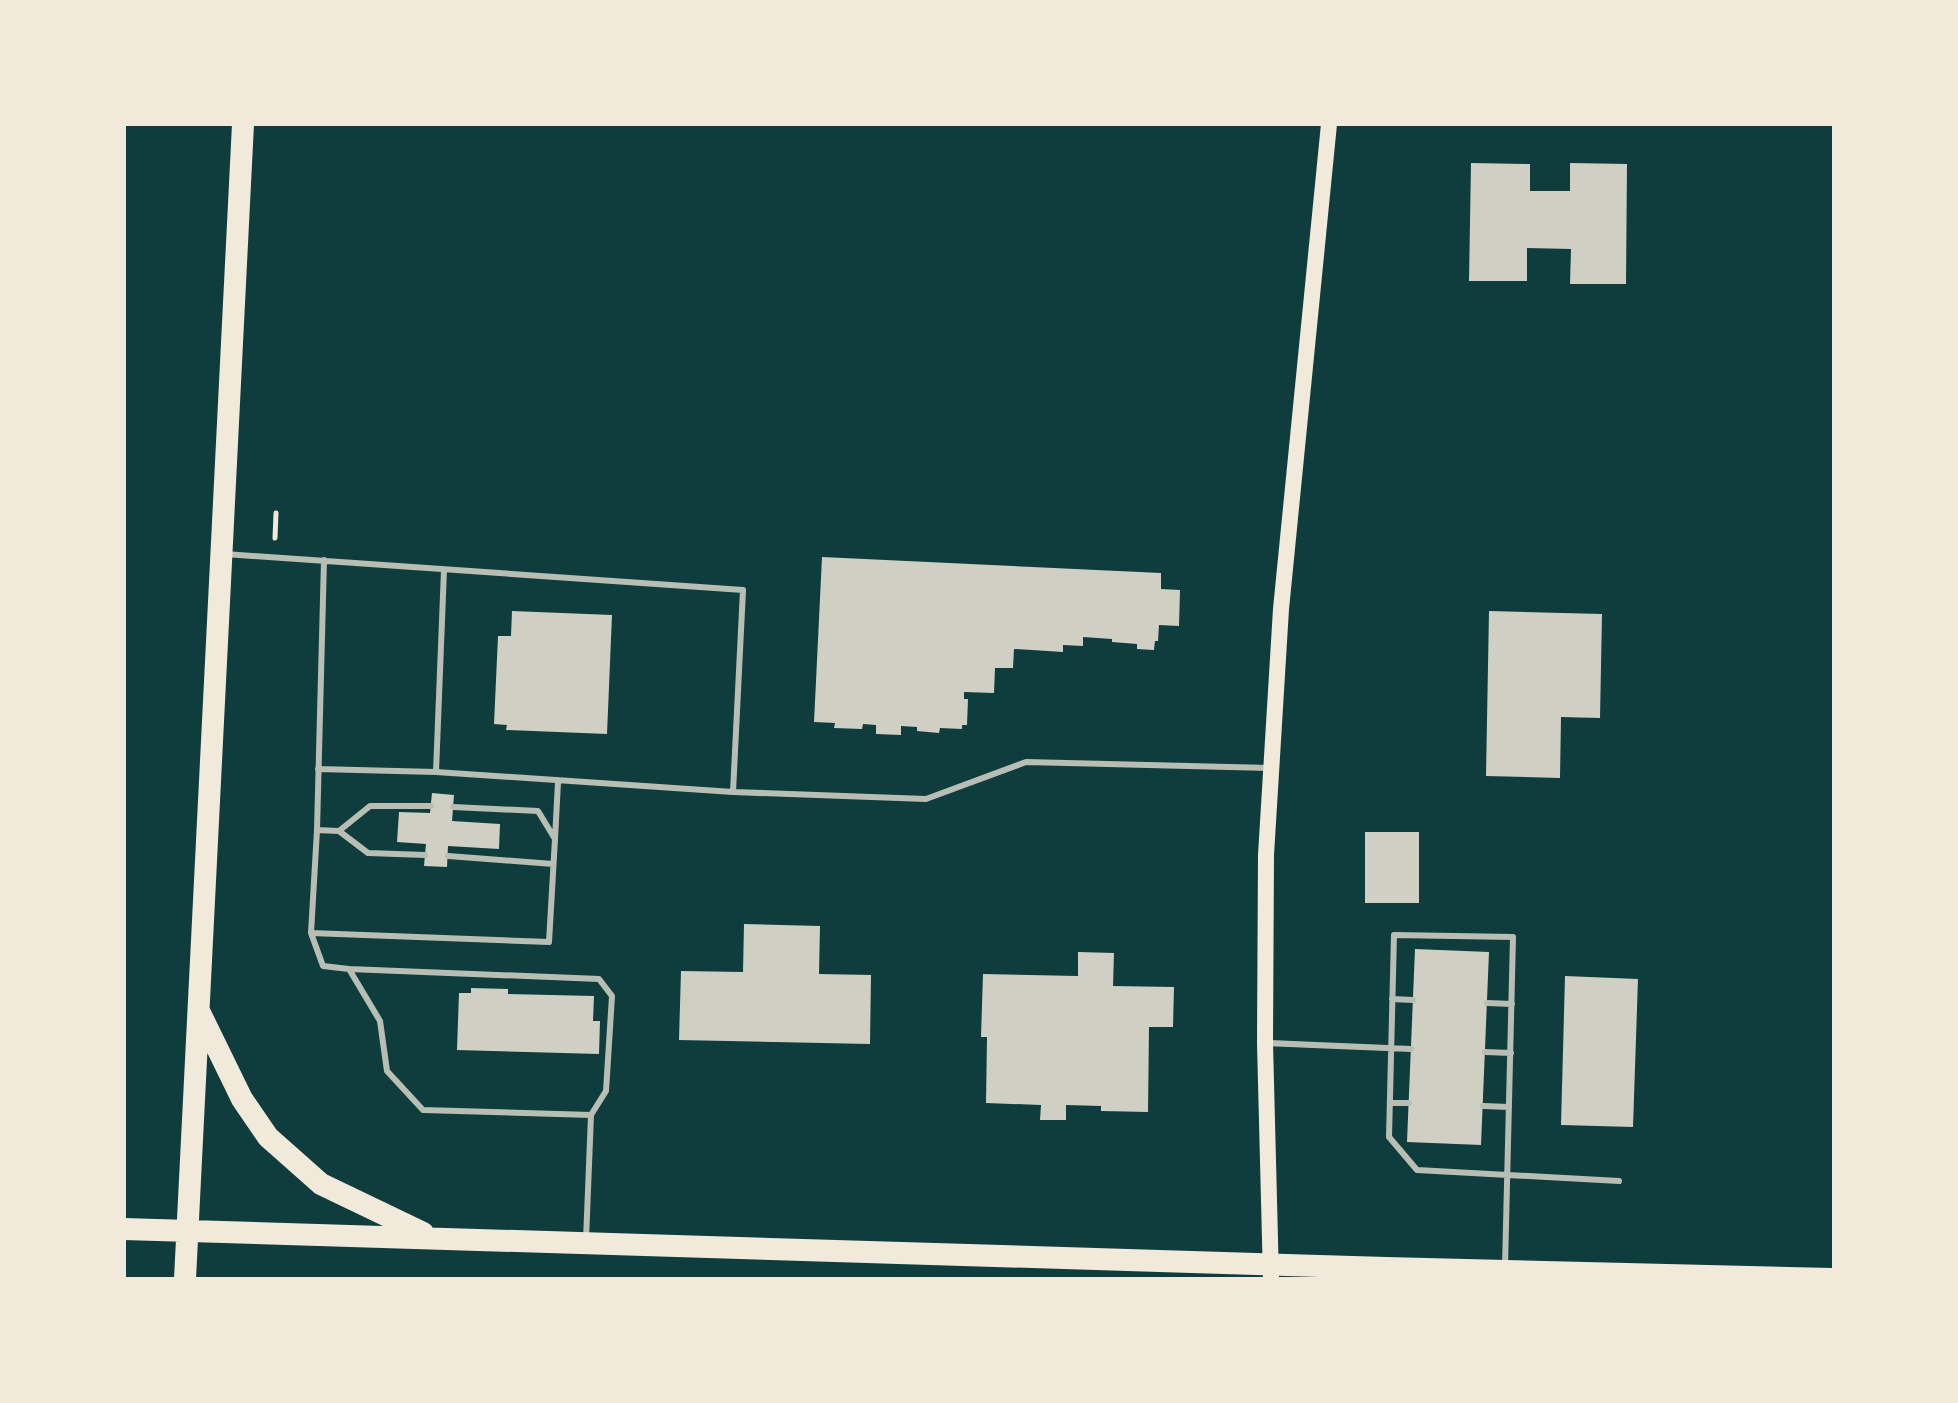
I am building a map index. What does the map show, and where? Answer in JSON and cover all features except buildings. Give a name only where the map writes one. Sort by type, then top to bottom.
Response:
[{"type":"highway","points":[[185,1279],[243,124]]},
{"type":"highway","points":[[199,1011],[242,1099],[268,1137],[321,1184],[431,1238]]},
{"type":"highway","points":[[124,1229],[586,1242],[1271,1272],[1505,1271],[1832,1279]]},
{"type":"main road","points":[[1271,1272],[1265,1043],[1266,855],[1270,768],[1290,499],[1329,124]]},
{"type":"lane","points":[[222,553],[743,590],[733,792]]},
{"type":"lane","points":[[324,560],[317,830],[311,933],[323,966],[599,979],[612,996],[606,1091],[591,1115],[586,1242]]},
{"type":"lane","points":[[436,772],[444,570]]},
{"type":"lane","points":[[318,769],[436,772],[733,792],[926,799],[1026,762],[1270,768]]},
{"type":"lane","points":[[311,933],[549,942],[558,782]]},
{"type":"lane","points":[[339,831],[370,806],[431,806]]},
{"type":"lane","points":[[453,807],[538,811],[555,839]]},
{"type":"lane","points":[[317,830],[339,831],[368,853],[425,855]]},
{"type":"lane","points":[[448,856],[553,864]]},
{"type":"lane","points":[[1505,1271],[1507,1175],[1511,1053],[1513,937],[1394,935],[1389,1137],[1417,1170],[1507,1175],[1619,1181]]},
{"type":"lane","points":[[349,969],[380,1021],[387,1071],[423,1110],[591,1115]]},
{"type":"lane","points":[[1392,999],[1413,1000]]},
{"type":"lane","points":[[1487,1003],[1512,1004]]},
{"type":"lane","points":[[1265,1043],[1411,1049]]},
{"type":"lane","points":[[1485,1052],[1511,1053]]},
{"type":"lane","points":[[1390,1103],[1409,1103]]},
{"type":"lane","points":[[1483,1106],[1509,1107]]}]
